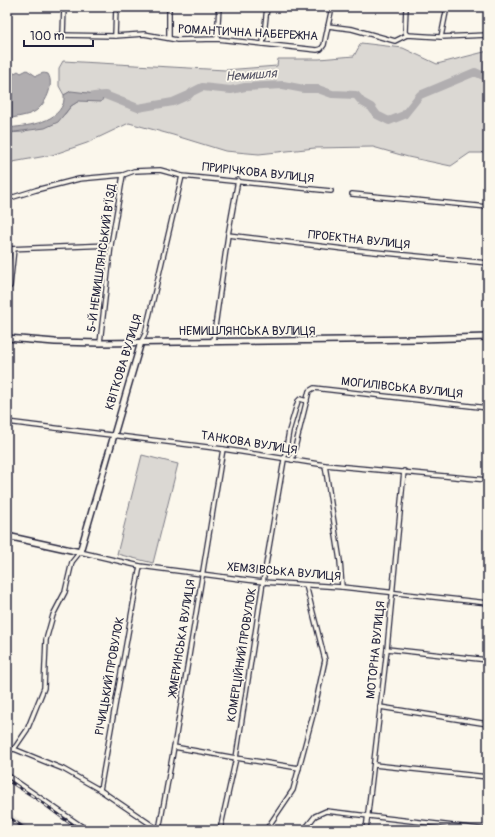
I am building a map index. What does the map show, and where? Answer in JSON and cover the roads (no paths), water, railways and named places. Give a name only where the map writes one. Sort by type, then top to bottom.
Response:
[{"type":"street","points":[[64,7],[64,35]]},
{"type":"street","points":[[115,36],[116,7]]},
{"type":"street","points":[[169,7],[169,38]]},
{"type":"street","points":[[217,39],[219,7]]},
{"type":"street","points":[[263,44],[267,7]]},
{"type":"street","points":[[328,26],[332,7]]},
{"type":"street","points":[[406,7],[406,35]]},
{"type":"street","points":[[441,36],[447,7]]},
{"type":"street","name":"РОМАНТИЧНА НАБЕРЕЖНА","points":[[58,35],[115,36],[144,34],[177,40],[217,39],[317,50],[324,45],[328,26],[352,29],[395,41],[406,35],[488,35]]},
{"type":"street","name":"ПРИРІЧКОВА ВУЛИЦЯ","points":[[7,199],[79,179],[123,175],[134,171],[160,170],[182,176],[238,180],[331,191]]},
{"type":"street","name":"5-Й НЕМИШЛЯНСЬКИЙ В’ЇЗД","points":[[100,343],[111,245],[123,175]]},
{"type":"street","name":"КВІТКОВА ВУЛИЦЯ","points":[[80,552],[113,435],[141,342],[145,334],[182,176]]},
{"type":"street","points":[[213,342],[228,235],[238,180]]},
{"type":"street","points":[[352,194],[488,207]]},
{"type":"street","name":"ПРОЕКТНА ВУЛИЦЯ","points":[[228,235],[351,250],[488,262]]},
{"type":"street","points":[[7,249],[111,245]]},
{"type":"street","points":[[10,286],[14,248]]},
{"type":"street","name":"НЕМИШЛЯНСЬКА ВУЛИЦЯ","points":[[7,338],[55,342],[100,343],[488,337]]},
{"type":"street","name":"МОГИЛІВСЬКА ВУЛИЦЯ","points":[[307,401],[309,391],[314,388],[488,408]]},
{"type":"street","name":"КОМЕРЦІЙНИЙ ПРОВУЛОК","points":[[220,830],[236,758],[263,582],[284,459],[298,400],[307,401]]},
{"type":"street","points":[[292,460],[307,401]]},
{"type":"street","name":"ТАНКОВА ВУЛИЦЯ","points":[[7,422],[223,449],[325,465],[404,471],[488,480]]},
{"type":"street","name":"ЖМЕРИНСЬКА ВУЛИЦЯ","points":[[159,830],[223,449]]},
{"type":"street","points":[[325,465],[340,561],[342,587]]},
{"type":"street","name":"МОТОРНА ВУЛИЦЯ","points":[[366,830],[387,649],[404,471]]},
{"type":"street","points":[[7,536],[80,552],[72,562],[65,592],[53,615],[46,640],[44,688],[27,730],[14,749]]},
{"type":"street","name":"ХЕМЗІВСЬКА ВУЛИЦЯ","points":[[80,552],[140,566],[263,582],[342,587],[488,603]]},
{"type":"street","name":"РІЧИЦЬКИЙ ПРОВУЛОК","points":[[100,790],[140,566]]},
{"type":"street","points":[[266,830],[293,790],[314,711],[325,660],[306,585]]},
{"type":"street","points":[[387,649],[488,660]]},
{"type":"street","points":[[380,707],[488,724]]},
{"type":"street","points":[[174,747],[299,768]]},
{"type":"street","points":[[7,750],[14,749],[63,769],[100,790],[159,830]]},
{"type":"street","points":[[374,765],[488,777]]},
{"type":"street","points":[[7,775],[87,830]]},
{"type":"street","points":[[304,830],[316,816],[326,810],[488,830]]},
{"type":"waterway","name":"Немишля","points":[[94,96],[105,95],[138,108],[173,102],[202,87],[231,90],[245,87],[283,85],[304,89],[318,89],[332,94],[356,95],[362,102],[371,107],[377,115],[389,121],[404,115],[420,95],[475,72],[488,78]]},
{"type":"railway","points":[[7,780],[36,798],[79,830]]},
{"type":"railway","points":[[7,816],[27,830]]}]
